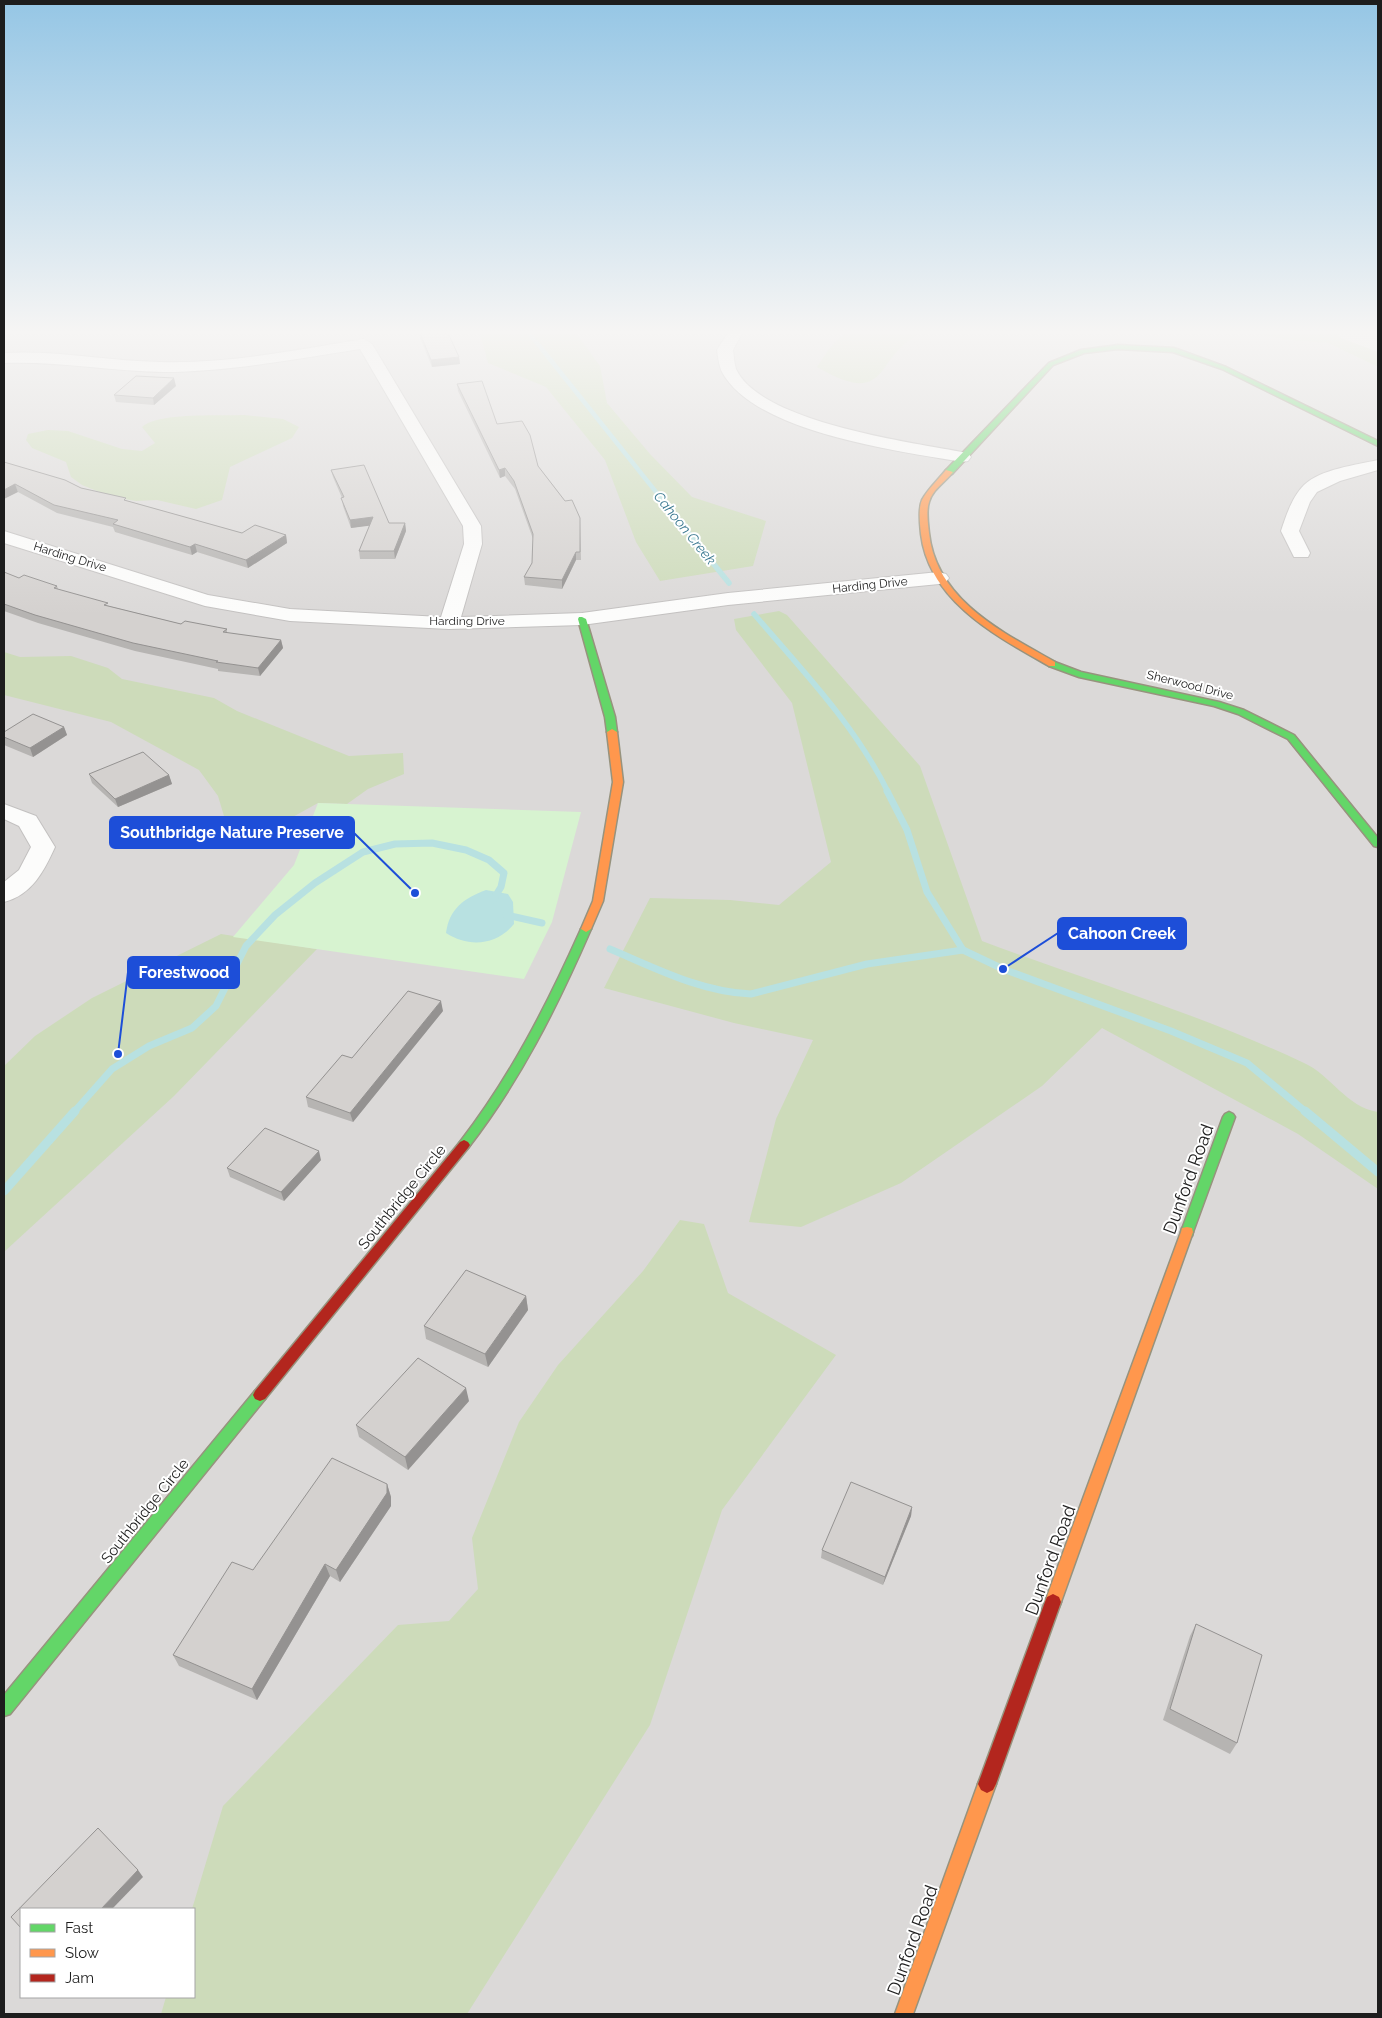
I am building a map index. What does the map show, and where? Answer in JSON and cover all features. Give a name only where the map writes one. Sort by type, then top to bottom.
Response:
[{"type":"street","points":[[413,427],[472,526],[473,544],[449,623]]},
{"type":"street","points":[[819,427],[962,457]]},
{"type":"street","name":"Sherwood Drive","points":[[991,427],[962,457],[925,502],[924,538],[939,578],[960,603],[1000,634],[1052,664],[1079,674],[1216,704],[1241,712],[1291,737],[1366,832],[1378,844]]},
{"type":"street","name":"Sherwood Drive","points":[[1344,427],[1378,444]]},
{"type":"street","points":[[1301,553],[1290,531],[1295,516],[1311,488],[1336,477],[1378,465]]},
{"type":"street","name":"Harding Drive","points":[[4,537],[205,600],[290,615],[449,623],[582,619],[728,599],[939,578]]},
{"type":"street","name":"Southbridge Circle","points":[[4,1708],[490,1112],[548,1016],[598,901],[618,782],[610,717],[582,619]]},
{"type":"street","points":[[4,811],[28,820],[43,847],[29,875],[4,894]]},
{"type":"street","name":"Dunford Road","points":[[904,2014],[1229,1117]]},
{"type":"shaded area","points":[[4,427],[1378,427],[1378,2014],[4,2014]]},
{"type":"green space","points":[[142,427],[299,427],[292,438],[230,467],[222,500],[196,509],[157,500],[136,501],[112,497],[82,485],[71,477],[66,462],[32,448],[26,440],[28,434],[48,430],[68,431],[122,449],[142,451],[155,443]]},
{"type":"green space","points":[[578,427],[627,427],[650,454],[692,497],[766,521],[753,566],[660,581],[636,542],[605,460]]},
{"type":"green space","points":[[779,611],[787,615],[920,766],[982,941],[1185,1013],[1265,1045],[1314,1068],[1357,1104],[1378,1112],[1378,1189],[1298,1134],[1102,1028],[1042,1086],[901,1183],[801,1227],[749,1222],[776,1119],[813,1040],[734,1023],[604,988],[650,898],[730,900],[779,905],[831,862],[792,703],[736,630],[734,619]]},
{"type":"green space","points":[[4,652],[20,657],[71,656],[108,668],[122,679],[214,698],[237,711],[349,756],[403,753],[404,774],[368,789],[347,804],[318,803],[271,829],[227,826],[218,796],[199,770],[111,722],[4,695]]},
{"type":"green space","points":[[318,803],[581,812],[552,922],[524,979],[233,937],[294,865]]},
{"type":"green space","points":[[221,934],[317,949],[174,1096],[4,1252],[4,1066],[35,1036],[92,998]]},
{"type":"green space","points":[[680,1220],[704,1224],[728,1293],[836,1355],[722,1510],[650,1725],[467,2014],[161,2014],[166,1998],[195,1998],[195,1908],[192,1908],[223,1806],[398,1625],[449,1621],[478,1589],[472,1538],[519,1422],[558,1365],[643,1271]]},
{"type":"water","points":[[486,890],[508,894],[513,902],[514,924],[499,936],[482,942],[464,941],[446,933],[450,917],[454,911],[464,901]]},
{"type":"building","points":[[478,427],[526,427],[530,435],[538,466],[565,501],[572,500],[580,518],[580,552],[576,552],[562,580],[524,577],[532,563],[533,534],[514,481],[505,468],[499,470]]},
{"type":"building","points":[[4,462],[65,480],[81,488],[126,498],[124,500],[242,533],[255,525],[286,535],[246,560],[195,544],[190,547],[113,524],[118,520],[54,505],[15,484],[4,490]]},
{"type":"building","points":[[364,465],[389,523],[405,523],[394,551],[359,551],[373,517],[350,520],[341,498],[344,497],[331,470]]},
{"type":"building","points":[[4,572],[19,578],[24,575],[57,586],[54,588],[108,603],[104,605],[181,624],[185,621],[227,629],[223,632],[281,640],[258,668],[216,662],[218,661],[133,643],[35,615],[4,604]]},
{"type":"building","points":[[33,714],[64,727],[30,748],[4,737],[4,732]]},
{"type":"building","points":[[143,752],[169,775],[115,799],[89,774]]},
{"type":"building","points":[[408,991],[441,1001],[350,1113],[306,1097],[342,1055],[352,1058]]},
{"type":"building","points":[[265,1128],[319,1151],[281,1192],[227,1168]]},
{"type":"building","points":[[466,1270],[526,1296],[485,1354],[424,1326]]},
{"type":"building","points":[[418,1358],[466,1388],[405,1457],[356,1425]]},
{"type":"building","points":[[332,1458],[387,1484],[387,1493],[336,1570],[325,1564],[252,1689],[173,1655],[232,1562],[253,1570]]},
{"type":"building","points":[[851,1482],[912,1507],[885,1577],[822,1550]]},
{"type":"building","points":[[1196,1624],[1262,1655],[1237,1743],[1170,1709]]},
{"type":"building","points":[[98,1828],[138,1870],[102,1908],[20,1908],[20,1927],[11,1917]]},
{"type":"waterway","name":"Cahoon Creek","points":[[604,427],[692,537]]},
{"type":"waterway","name":"Cahoon Creek","points":[[691,536],[729,583]]},
{"type":"waterway","name":"Cahoon Creek","points":[[754,614],[809,677],[844,721],[875,767],[888,792]]},
{"type":"waterway","name":"Cahoon Creek","points":[[887,791],[907,830],[927,892],[963,950]]},
{"type":"waterway","points":[[74,1112],[112,1069],[149,1046],[192,1028],[216,1006],[246,946],[275,915],[315,883],[363,852],[395,844],[432,843],[466,850],[489,860],[504,873],[501,887],[493,900]]},
{"type":"waterway","points":[[506,915],[542,923]]},
{"type":"waterway","points":[[610,949],[696,984],[714,989],[751,994],[867,964],[963,950]]},
{"type":"waterway","name":"Cahoon Creek","points":[[963,950],[1003,969],[1171,1031],[1247,1063],[1306,1112]]},
{"type":"waterway","points":[[4,1191],[75,1111]]},
{"type":"waterway","name":"Cahoon Creek","points":[[1305,1111],[1378,1172]]},
{"type":"traffic: fast","points":[[949,472],[991,427]]},
{"type":"traffic: fast","points":[[1344,427],[1378,444]]},
{"type":"traffic: fast","points":[[582,619],[610,717],[612,732]]},
{"type":"traffic: fast","points":[[1052,664],[1079,674],[1216,704],[1241,712],[1291,737],[1378,844]]},
{"type":"traffic: fast","points":[[464,1145],[501,1094],[532,1042],[586,929]]},
{"type":"traffic: fast","points":[[1187,1232],[1229,1117]]},
{"type":"traffic: fast","points":[[4,1708],[260,1395]]},
{"type":"traffic: slow","points":[[949,472],[929,494],[924,504],[927,550],[936,572],[950,592],[968,610],[988,625],[1052,664]]},
{"type":"traffic: slow","points":[[586,929],[598,901],[618,782],[612,732]]},
{"type":"traffic: slow","points":[[1053,1602],[1187,1232]]},
{"type":"traffic: slow","points":[[904,2014],[987,1784]]},
{"type":"traffic: jam","points":[[260,1395],[464,1145]]},
{"type":"traffic: jam","points":[[987,1784],[1053,1602]]},
{"type":"place","name":"Southbridge Nature Preserve","points":[[415,893]]},
{"type":"place","name":"Cahoon Creek","points":[[1003,969]]},
{"type":"place","name":"Forestwood","points":[[118,1054]]}]
